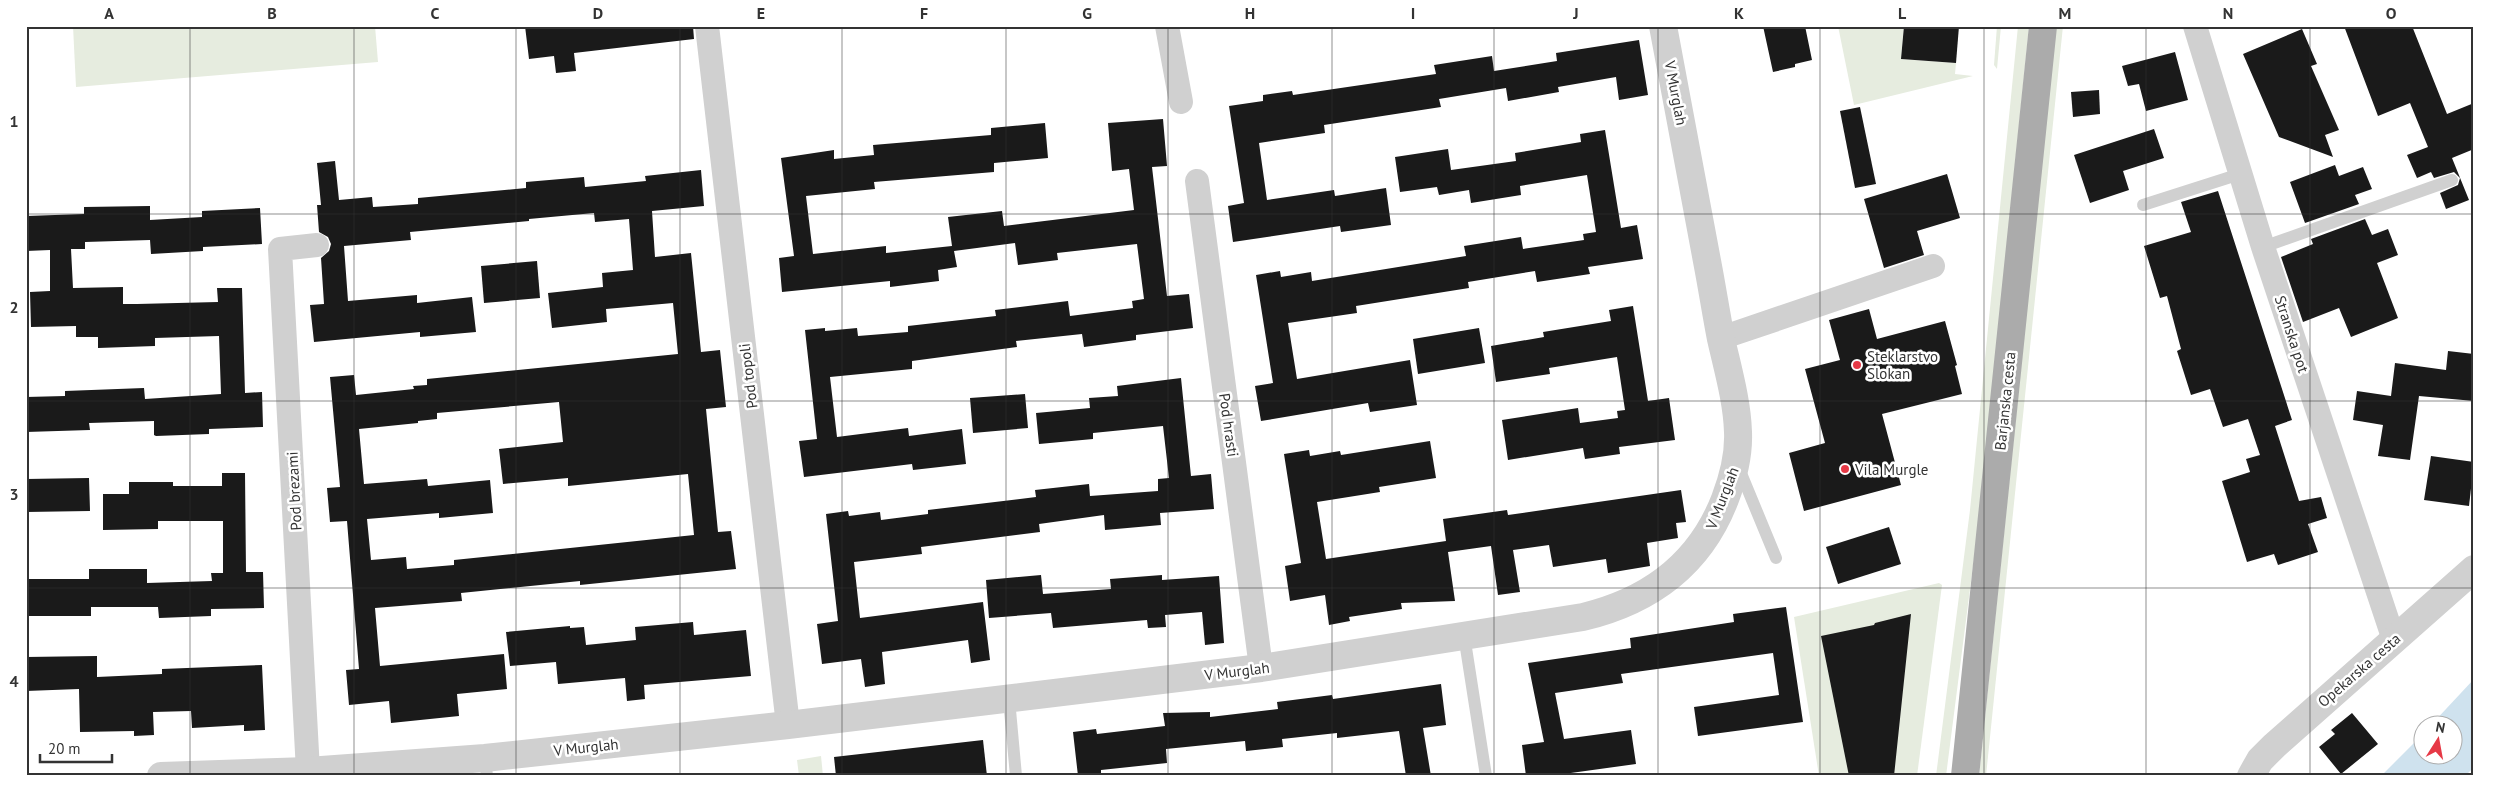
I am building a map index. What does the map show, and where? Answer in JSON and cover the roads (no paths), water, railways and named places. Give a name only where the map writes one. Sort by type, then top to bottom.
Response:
[{"type":"main road","name":"Barjanska cesta","points":[[1965,776],[2043,26]]},
{"type":"street","name":"Pod topoli","points":[[707,26],[788,725]]},
{"type":"street","points":[[1167,26],[1181,102]]},
{"type":"street","name":"V Murglah","points":[[161,776],[486,767],[788,725],[1262,668],[1583,617],[1610,611],[1644,595],[1675,573],[1699,549],[1716,520],[1736,461],[1738,433],[1736,404],[1721,338],[1663,26]]},
{"type":"street","name":"Stranska pot","points":[[2196,26],[2263,247],[2394,640]]},
{"type":"street","name":"Pod hrasti","points":[[1197,181],[1262,668]]},
{"type":"street","name":"Pod brezami","points":[[308,771],[280,249],[317,245]]},
{"type":"street","points":[[1721,338],[1934,266]]},
{"type":"street","name":"Opekarska cesta","points":[[2251,776],[2260,760],[2274,746],[2474,569]]},
{"type":"lane","points":[[2143,204],[2240,174]]},
{"type":"lane","points":[[2263,247],[2452,180]]},
{"type":"lane","points":[[1736,461],[1776,558]]},
{"type":"lane","points":[[1464,636],[1486,776]]},
{"type":"lane","points":[[1009,699],[1016,776]]},
{"type":"water","points":[[2474,679],[2474,767],[2465,776],[2381,776],[2412,745],[2412,764],[2462,764],[2462,714],[2441,714]]},
{"type":"place","name":"Steklarstvo Slokan","points":[[1857,365]]},
{"type":"place","name":"Vila Murgle","points":[[1845,469]]}]
